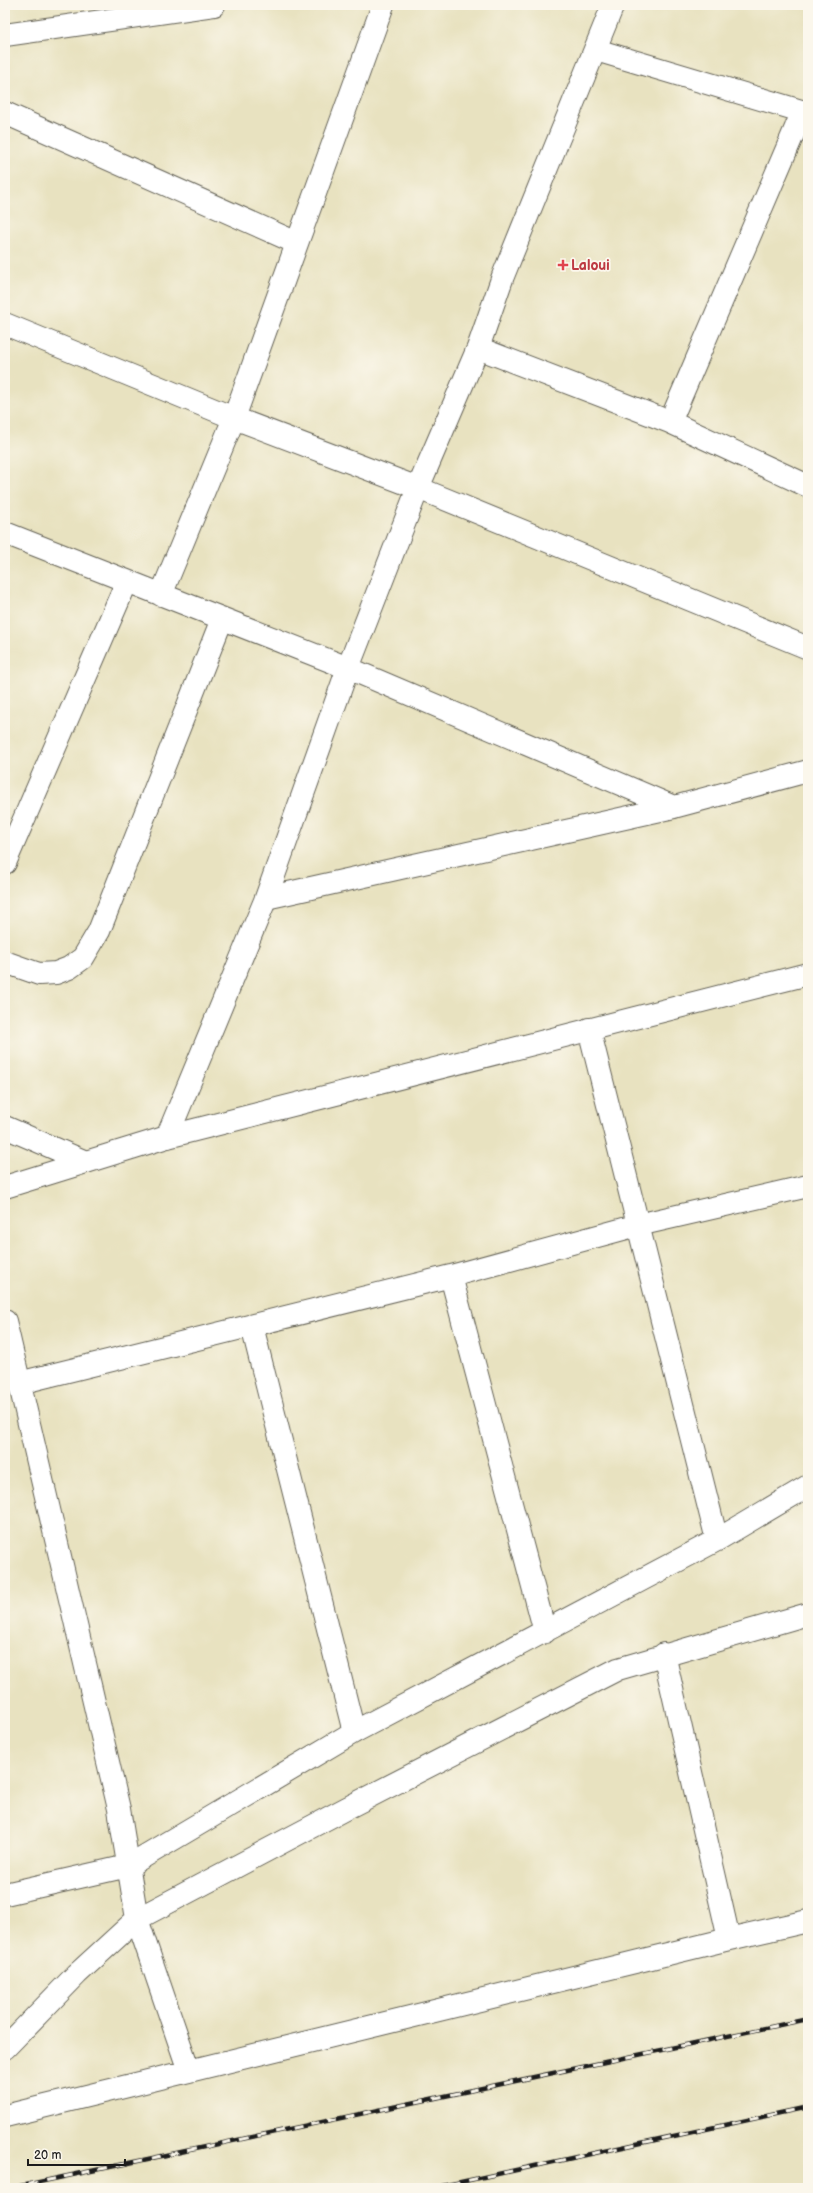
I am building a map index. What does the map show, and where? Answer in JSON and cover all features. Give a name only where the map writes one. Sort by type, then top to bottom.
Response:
[{"type":"street","points":[[5,35],[106,12],[214,5]]},
{"type":"street","points":[[160,595],[234,418],[383,5]]},
{"type":"street","points":[[167,1137],[266,898],[348,668],[418,488],[478,348],[503,276],[613,5]]},
{"type":"street","points":[[596,50],[806,112],[670,422]]},
{"type":"street","points":[[5,113],[297,243]]},
{"type":"street","points":[[5,324],[234,418],[418,488],[808,648]]},
{"type":"street","points":[[478,348],[670,422],[808,486]]},
{"type":"street","points":[[5,533],[348,668],[674,807]]},
{"type":"street","points":[[5,863],[127,581]]},
{"type":"street","points":[[5,962],[40,974],[56,973],[69,968],[83,958],[99,932],[222,619]]},
{"type":"street","points":[[266,898],[674,807],[808,771]]},
{"type":"street","points":[[5,1187],[167,1137],[808,974]]},
{"type":"street","points":[[589,1029],[717,1540]]},
{"type":"street","points":[[5,1127],[86,1162]]},
{"type":"street","points":[[19,1383],[451,1276],[638,1225],[808,1186]]},
{"type":"street","points":[[451,1276],[545,1632]]},
{"type":"street","points":[[5,1321],[119,1809],[137,1920],[189,2071]]},
{"type":"street","points":[[252,1326],[354,1732]]},
{"type":"street","points":[[5,1894],[128,1866],[354,1732],[717,1540],[808,1486]]},
{"type":"street","points":[[5,2048],[77,1974],[137,1920],[531,1712],[618,1669],[664,1654],[808,1614]]},
{"type":"street","points":[[664,1654],[728,1939]]},
{"type":"street","points":[[5,2116],[728,1939],[808,1921]]},
{"type":"railway","points":[[11,2188],[808,2019]]},
{"type":"railway","points":[[433,2188],[808,2107]]},
{"type":"place","name":"Laloui","points":[[563,265]]}]
